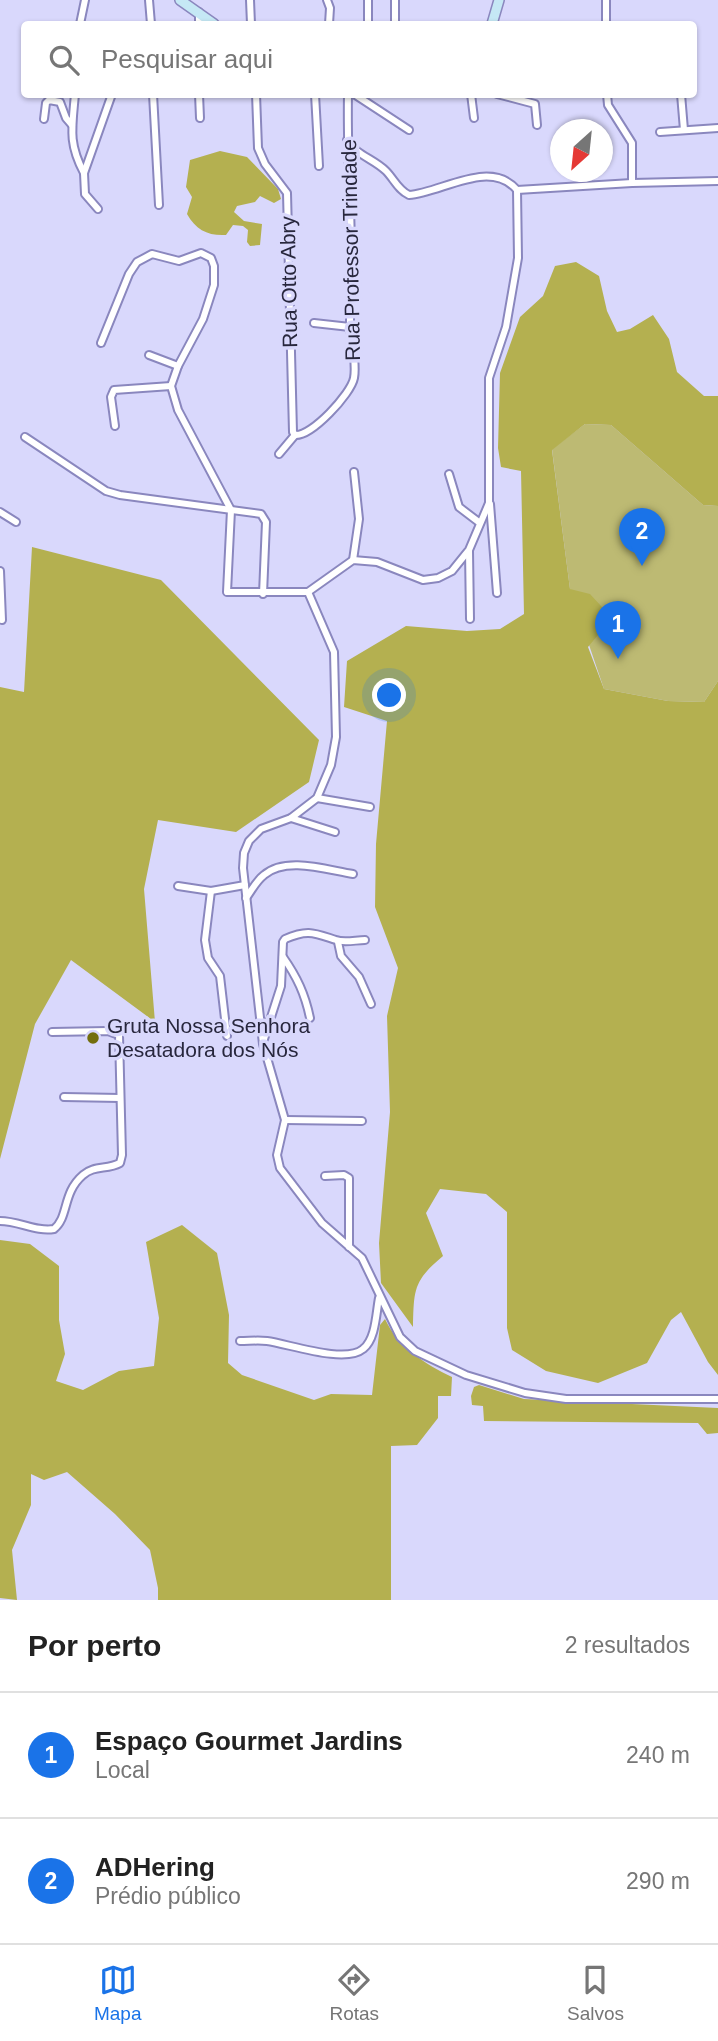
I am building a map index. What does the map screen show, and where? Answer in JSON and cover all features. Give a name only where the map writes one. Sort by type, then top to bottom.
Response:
[{"type":"main road","points":[[180,0],[210,21]]},
{"type":"main road","points":[[493,21],[498,1]]},
{"type":"street","points":[[81,21],[85,0]]},
{"type":"street","points":[[149,0],[151,21]]},
{"type":"street","points":[[250,0],[251,21]]},
{"type":"street","points":[[327,0],[330,8],[329,21]]},
{"type":"street","points":[[368,0],[369,21]]},
{"type":"street","points":[[395,0],[396,21]]},
{"type":"street","points":[[606,0],[606,21]]},
{"type":"street","points":[[199,12],[199,21]]},
{"type":"street","points":[[75,98],[72,125],[74,154],[85,173]]},
{"type":"street","points":[[98,209],[85,194],[85,173],[111,98]]},
{"type":"street","points":[[153,98],[159,205]]},
{"type":"street","points":[[199,98],[200,118]]},
{"type":"street","name":"Rua Otto Abry","points":[[256,98],[258,148],[265,164],[287,193],[288,294],[295,435]]},
{"type":"street","points":[[315,98],[318,166]]},
{"type":"street","name":"Rua Professor Trindade","points":[[279,454],[295,435],[305,434],[349,393],[354,378],[350,327],[348,98]]},
{"type":"street","points":[[361,98],[409,130]]},
{"type":"street","points":[[472,98],[474,118]]},
{"type":"street","points":[[519,98],[536,101],[537,125]]},
{"type":"street","points":[[607,98],[608,105],[632,143],[632,183]]},
{"type":"street","points":[[681,98],[684,130]]},
{"type":"street","points":[[44,119],[46,103],[49,100],[60,102],[72,125]]},
{"type":"street","points":[[660,132],[718,128]]},
{"type":"street","points":[[347,139],[359,153],[385,170],[401,190],[409,195],[483,176],[502,180],[517,190],[718,181]]},
{"type":"street","points":[[496,593],[489,502],[489,377],[506,327],[518,258],[517,190]]},
{"type":"street","points":[[101,343],[114,306],[137,262],[152,254],[179,261],[201,253],[211,258],[214,285],[203,319],[178,366],[171,386],[178,410],[230,510],[228,592],[308,592],[353,560],[377,562],[423,580],[438,578],[452,571],[469,550],[489,502]]},
{"type":"street","points":[[314,323],[350,327]]},
{"type":"street","points":[[149,355],[178,366]]},
{"type":"street","points":[[115,426],[111,397],[114,390],[171,386]]},
{"type":"street","points":[[25,437],[106,491],[261,514],[266,522],[263,594]]},
{"type":"street","points":[[353,560],[359,519],[354,472]]},
{"type":"street","points":[[449,474],[458,507],[480,523]]},
{"type":"street","points":[[0,512],[16,522]]},
{"type":"street","points":[[469,550],[470,619]]},
{"type":"street","points":[[0,571],[2,620]]},
{"type":"street","points":[[308,592],[334,652],[336,667],[336,737],[331,765],[317,798],[291,818],[268,825],[249,841],[244,853],[246,899],[263,1044],[285,1120],[277,1155],[280,1168],[322,1223],[362,1258],[400,1337],[415,1351],[466,1375],[526,1393],[566,1399],[718,1399]]},
{"type":"street","points":[[317,798],[370,807]]},
{"type":"street","points":[[291,818],[335,832]]},
{"type":"street","points":[[246,899],[261,877],[278,867],[299,866],[353,874]]},
{"type":"street","points":[[178,886],[211,891],[245,885]]},
{"type":"street","points":[[211,891],[205,940],[208,958],[220,976],[227,1036]]},
{"type":"street","points":[[263,1044],[281,986],[282,942],[290,936],[313,932],[338,942],[365,940]]},
{"type":"street","points":[[338,942],[341,956],[359,977],[371,1004]]},
{"type":"street","points":[[282,957],[298,978],[305,994],[310,1018]]},
{"type":"street","points":[[0,1220],[45,1230],[54,1229],[60,1224],[66,1199],[81,1176],[94,1167],[120,1163],[119,1035],[108,1031],[52,1032]]},
{"type":"street","points":[[64,1097],[120,1098]]},
{"type":"street","points":[[285,1120],[362,1121]]},
{"type":"street","points":[[325,1176],[344,1175],[349,1178],[349,1247]]},
{"type":"street","points":[[240,1340],[265,1341],[334,1354],[355,1353],[364,1349],[371,1338],[380,1297]]},
{"type":"shaded area","points":[[220,151],[247,157],[278,189],[281,199],[274,203],[260,196],[255,202],[237,206],[234,212],[244,221],[262,224],[260,245],[250,246],[247,242],[248,230],[243,226],[233,225],[226,235],[214,234],[203,231],[187,214],[192,197],[186,187],[190,160]]},
{"type":"shaded area","points":[[576,262],[599,276],[607,311],[617,332],[630,329],[653,315],[669,339],[677,372],[704,396],[718,396],[718,506],[703,505],[611,425],[585,424],[552,450],[570,589],[590,594],[612,618],[588,647],[604,689],[668,701],[704,702],[718,681],[718,1375],[681,1312],[671,1320],[647,1363],[598,1383],[546,1371],[512,1350],[507,1328],[507,1212],[486,1194],[440,1189],[426,1213],[443,1256],[426,1272],[417,1287],[413,1327],[381,1283],[379,1243],[390,1112],[387,1016],[398,968],[375,907],[376,844],[387,721],[344,707],[347,661],[406,626],[467,631],[500,629],[524,614],[521,471],[501,467],[498,448],[500,373],[520,317],[543,296],[555,266]]},
{"type":"shaded area","points":[[585,424],[611,425],[703,505],[718,506],[718,681],[704,702],[668,701],[604,689],[570,589],[552,449]]},
{"type":"shaded area","points":[[32,547],[161,580],[319,740],[309,782],[236,832],[158,820],[144,889],[155,1022],[71,960],[35,1024],[0,1159],[0,687],[24,692]]},
{"type":"shaded area","points":[[182,1225],[217,1253],[229,1315],[228,1363],[242,1375],[314,1400],[331,1394],[372,1395],[380,1325],[385,1319],[397,1338],[413,1354],[452,1377],[451,1396],[438,1396],[438,1418],[417,1445],[391,1446],[391,1600],[158,1600],[150,1550],[115,1514],[67,1472],[44,1480],[31,1474],[31,1505],[12,1550],[17,1600],[0,1598],[0,1240],[30,1244],[59,1266],[59,1320],[65,1354],[56,1381],[83,1390],[119,1371],[154,1366],[159,1318],[146,1242]]},
{"type":"shaded area","points":[[479,1385],[524,1399],[718,1408],[718,1433],[707,1434],[698,1423],[484,1421],[483,1406],[472,1405],[474,1387]]},
{"type":"place","name":"ADHering","points":[[642,566]]},
{"type":"place","name":"Espaço Gourmet Jardins","points":[[618,659]]},
{"type":"place","name":"Gruta Nossa Senhora Desatadora dos Nós","points":[[93,1038]]}]
